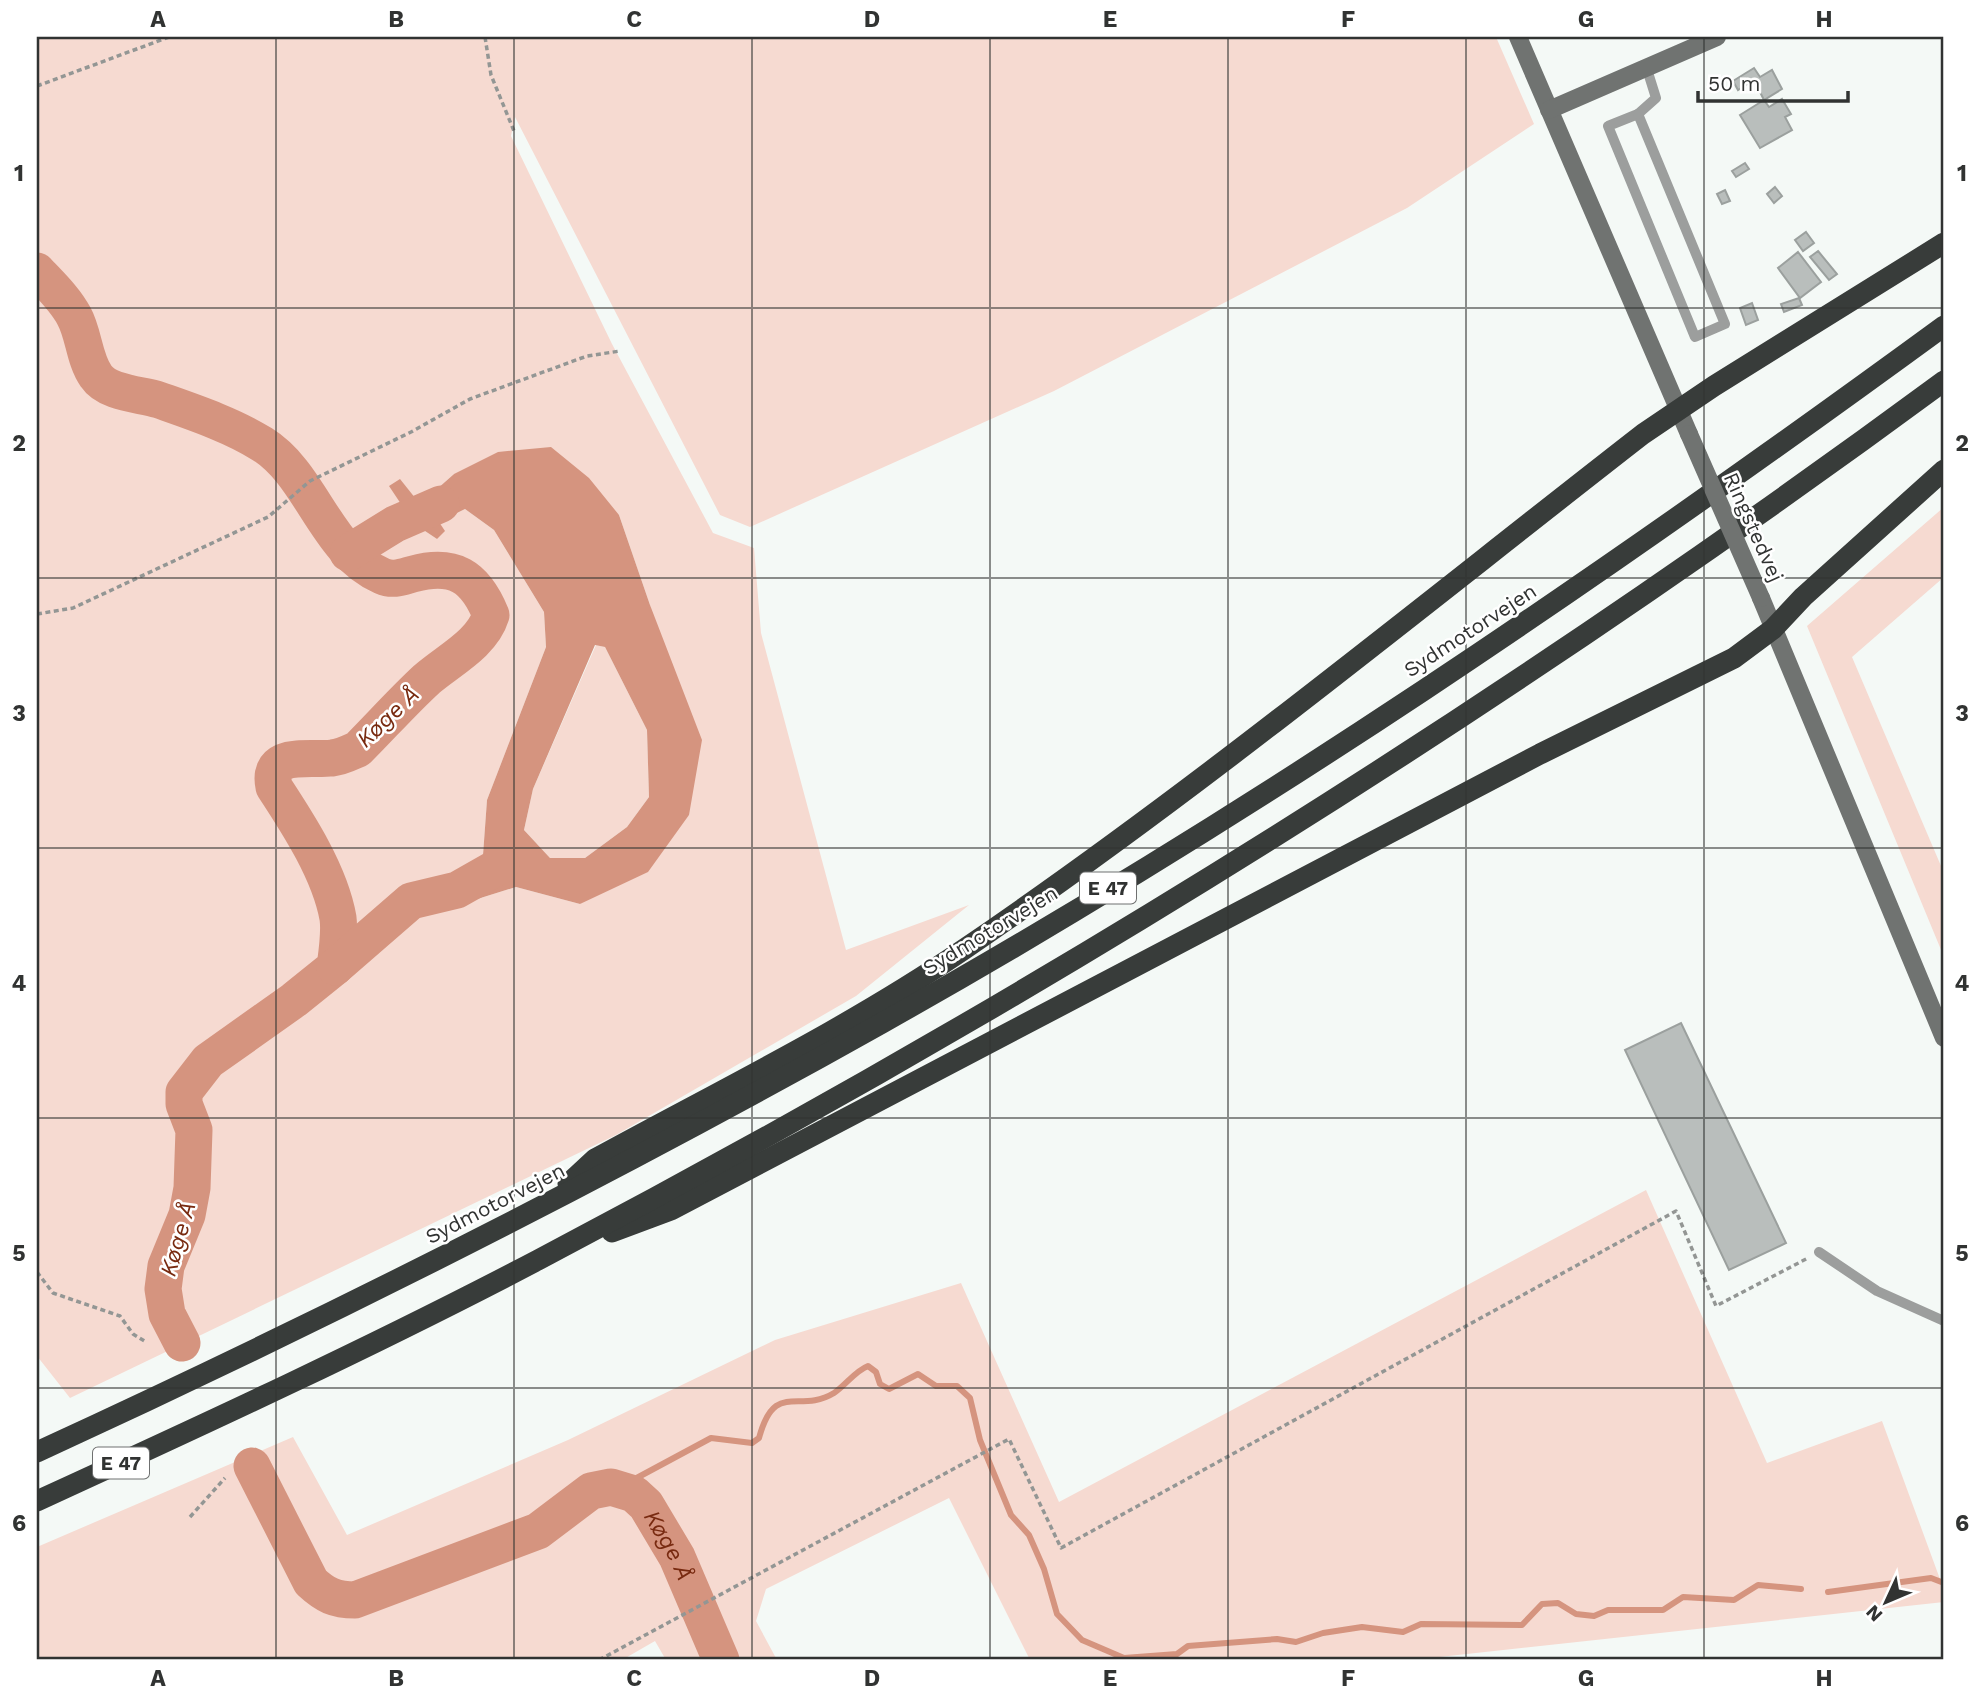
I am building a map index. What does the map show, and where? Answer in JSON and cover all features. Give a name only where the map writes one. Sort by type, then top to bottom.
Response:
[{"type":"highway","points":[[546,1205],[595,1159],[859,1015],[962,951],[1133,829],[1678,410],[1944,243]]},
{"type":"highway","name":"Sydmotorvejen","points":[[37,1452],[403,1279],[546,1205],[884,1022],[1208,827],[1569,594],[1752,466],[1944,326]]},
{"type":"highway","name":"E 47","points":[[37,1501],[235,1410],[541,1258],[904,1058],[1204,881],[1587,636],[1765,513],[1944,381]]},
{"type":"highway","points":[[541,1258],[671,1210],[1528,760],[1734,658],[1773,629],[1804,597],[1944,470]]},
{"type":"main road","name":"Ringstedvej","points":[[1518,37],[1760,598],[1944,1038]]},
{"type":"main road","points":[[1549,110],[1717,37]]},
{"type":"lane","points":[[1638,114],[1726,324],[1695,337],[1608,126],[1638,114],[1656,98],[1646,66]]},
{"type":"lane","points":[[1819,1252],[1877,1291],[1944,1321]]},
{"type":"path","points":[[37,86],[169,37]]},
{"type":"path","points":[[485,37],[491,75],[514,131]]},
{"type":"path","points":[[37,614],[73,608],[268,517],[310,481],[398,439],[470,399],[587,356],[620,351]]},
{"type":"path","points":[[599,1660],[1009,1438],[1061,1548],[1676,1211],[1716,1306],[1819,1252]]},
{"type":"path","points":[[37,1272],[53,1293],[120,1316],[133,1334],[146,1342]]},
{"type":"path","points":[[190,1517],[225,1478]]},
{"type":"shaded area","points":[[37,37],[1496,37],[1534,124],[1407,208],[1054,391],[750,527],[720,515],[515,117],[511,136],[612,344],[713,533],[754,548],[761,633],[846,950],[969,905],[856,996],[616,1135],[70,1398],[37,1356]],"holes":[[[454,474],[619,515],[650,605],[689,815],[580,904],[516,887],[471,901],[446,876],[483,855],[487,800],[546,647],[544,612],[494,530],[465,509],[438,523],[437,539],[416,525],[396,523],[406,510],[400,480],[420,504]]]},
{"type":"shaded area","points":[[551,447],[589,478],[619,515],[702,740],[689,815],[648,872],[580,904],[516,887],[471,901],[446,877],[483,855],[487,800],[546,647],[544,612],[494,530],[465,509],[439,522],[445,531],[437,539],[416,525],[395,524],[405,510],[389,486],[400,479],[420,504],[454,474],[498,452]],"holes":[[[595,645],[605,647],[647,730],[649,797],[627,827],[585,858],[550,858],[524,830],[533,789]]]},
{"type":"shaded area","points":[[1944,507],[1944,577],[1852,657],[1944,873],[1944,957],[1807,626]]},
{"type":"shaded area","points":[[596,645],[605,647],[647,730],[649,797],[627,827],[585,858],[550,858],[524,830],[533,789]]},
{"type":"shaded area","points":[[1646,1190],[1767,1463],[1882,1421],[1944,1590],[1944,1602],[1412,1660],[1030,1660],[949,1498],[766,1589],[756,1621],[777,1660],[666,1660],[655,1641],[622,1660],[37,1660],[37,1547],[293,1437],[347,1535],[568,1440],[775,1340],[961,1283],[1059,1502]]},
{"type":"building","points":[[1754,68],[1760,77],[1772,70],[1782,89],[1764,100],[1754,80],[1738,90],[1733,81]]},
{"type":"building","points":[[1782,99],[1791,114],[1785,117],[1792,130],[1760,148],[1740,115],[1764,100],[1769,107]]},
{"type":"building","points":[[1745,163],[1749,169],[1736,177],[1732,171]]},
{"type":"building","points":[[1775,187],[1782,196],[1774,203],[1767,194]]},
{"type":"building","points":[[1725,190],[1730,201],[1722,204],[1717,194]]},
{"type":"building","points":[[1806,232],[1814,243],[1803,251],[1795,240]]},
{"type":"building","points":[[1818,251],[1837,274],[1829,280],[1810,257]]},
{"type":"building","points":[[1798,252],[1821,282],[1800,298],[1778,268]]},
{"type":"building","points":[[1799,298],[1802,305],[1784,312],[1781,304]]},
{"type":"building","points":[[1752,303],[1758,320],[1746,325],[1740,308]]},
{"type":"building","points":[[1681,1023],[1786,1243],[1729,1270],[1625,1050]]},
{"type":"waterway","name":"Køge Å","points":[[37,271],[62,298],[74,316],[89,362],[101,382],[116,390],[159,400],[199,414],[262,444],[294,474],[332,531],[346,549],[363,564],[390,578],[427,571],[451,572],[470,582],[491,615],[473,643],[427,679],[358,749],[336,757],[291,760],[276,767],[273,775],[274,787],[321,867],[334,901],[339,930],[335,967],[294,1000],[208,1061],[184,1092],[184,1104],[194,1130],[192,1188],[187,1215],[166,1266],[163,1289],[167,1314],[182,1343]]},
{"type":"waterway","points":[[348,553],[395,524],[441,504]]},
{"type":"waterway","points":[[335,967],[411,901],[457,890],[501,865]]},
{"type":"waterway","points":[[618,1488],[711,1438],[752,1443],[759,1438],[772,1409],[789,1402],[821,1399],[834,1393],[868,1366],[876,1372],[880,1384],[889,1389],[918,1374],[936,1386],[957,1386],[970,1398],[980,1440],[1011,1515],[1029,1535],[1044,1569],[1057,1614],[1082,1640],[1124,1658],[1177,1654],[1188,1646],[1277,1639],[1296,1642],[1323,1633],[1362,1627],[1403,1632],[1421,1624],[1522,1625],[1542,1604],[1558,1603],[1576,1614],[1594,1616],[1608,1610],[1663,1610],[1683,1597],[1734,1600],[1758,1585],[1801,1589]]},
{"type":"waterway","name":"Køge Å","points":[[252,1466],[311,1582],[331,1596],[348,1600],[355,1600],[538,1531],[591,1491],[611,1487],[634,1494],[646,1505],[677,1557],[721,1660]]},
{"type":"waterway","points":[[1828,1592],[1931,1578],[1944,1583]]}]
